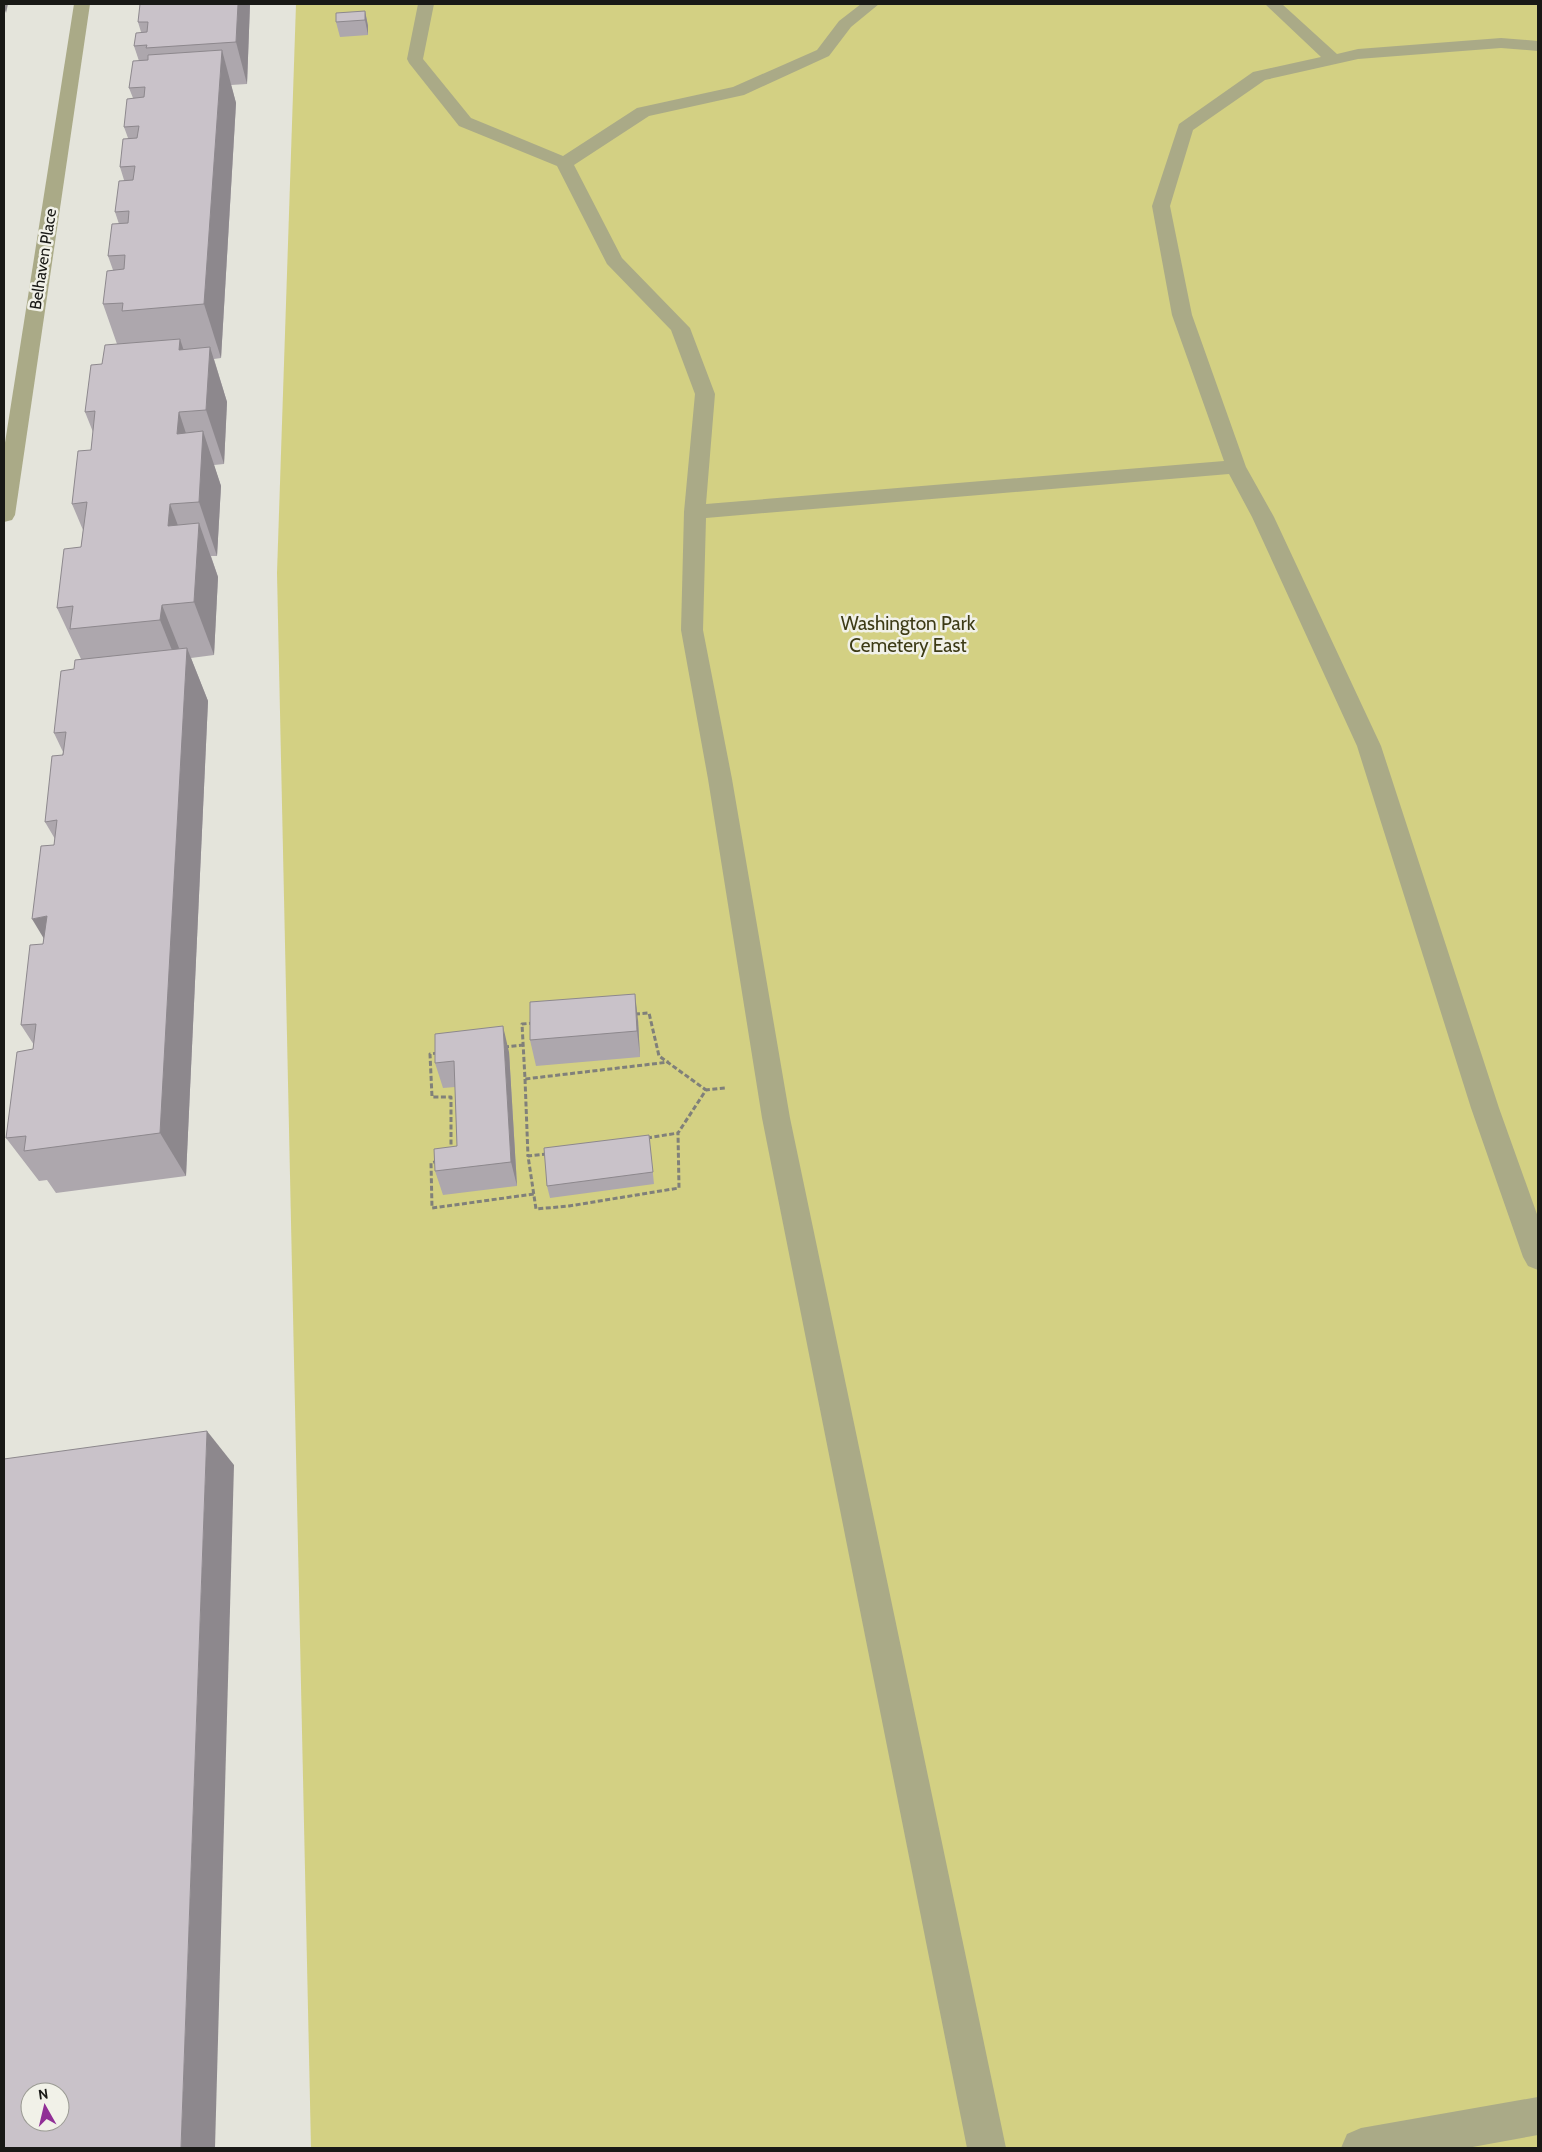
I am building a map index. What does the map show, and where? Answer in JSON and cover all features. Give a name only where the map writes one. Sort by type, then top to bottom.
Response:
[{"type":"street","name":"Belhaven Place","points":[[4,515],[82,4]]},
{"type":"street","points":[[426,4],[415,59],[465,122],[564,164],[614,260],[680,328],[705,394],[695,512],[692,630],[720,779],[770,1083],[987,2148]]},
{"type":"street","points":[[564,164],[643,112],[738,91],[823,53],[845,24],[871,4]]},
{"type":"street","points":[[1273,4],[1333,60]]},
{"type":"street","points":[[1538,46],[1501,43],[1358,54],[1259,76],[1185,128],[1160,206],[1182,315],[1236,467],[1263,517],[1369,746],[1484,1108],[1538,1257]]},
{"type":"street","points":[[695,512],[1236,467]]},
{"type":"street","points":[[1361,2148],[1538,2116]]},
{"type":"path","points":[[630,1015],[650,1013],[659,1056],[706,1090],[770,1083]]},
{"type":"path","points":[[542,1023],[522,1024],[528,1156],[536,1209],[569,1206],[679,1188],[678,1133],[706,1090]]},
{"type":"path","points":[[496,1048],[523,1045]]},
{"type":"path","points":[[440,1053],[430,1054],[432,1097],[451,1097],[452,1158]]},
{"type":"path","points":[[525,1079],[668,1062]]},
{"type":"path","points":[[641,1139],[678,1133]]},
{"type":"path","points":[[528,1156],[556,1152]]},
{"type":"path","points":[[445,1160],[431,1163],[432,1208],[534,1194]]},
{"type":"green space","name":"Washington Park Cemetery East","points":[[296,4],[1538,4],[1538,2148],[311,2148],[277,573]]},
{"type":"building","points":[[140,4],[238,4],[236,42],[146,48],[147,45],[134,46],[136,33],[147,32],[148,22],[138,22]]},
{"type":"building","points":[[365,11],[365,20],[336,22],[336,13]]},
{"type":"building","points":[[222,50],[204,304],[122,311],[123,303],[103,304],[107,271],[124,269],[125,255],[108,256],[112,224],[128,223],[129,211],[115,212],[119,181],[133,180],[135,166],[120,167],[123,139],[137,138],[139,126],[124,127],[127,99],[144,97],[145,87],[129,88],[133,61],[148,60],[148,55]]},
{"type":"building","points":[[180,339],[179,350],[210,347],[206,410],[179,412],[177,434],[203,431],[199,502],[170,504],[168,526],[199,523],[194,602],[162,605],[160,620],[70,629],[73,606],[57,608],[64,549],[81,547],[87,502],[72,504],[78,451],[91,450],[95,411],[85,412],[91,365],[102,364],[105,345]]},
{"type":"building","points":[[187,648],[160,1133],[24,1151],[26,1136],[6,1138],[17,1052],[33,1049],[36,1024],[21,1025],[30,945],[43,944],[47,916],[32,919],[41,846],[54,845],[57,820],[45,822],[52,756],[63,755],[66,732],[54,733],[61,671],[74,669],[75,660]]},
{"type":"building","points":[[635,994],[637,1031],[530,1040],[530,1002]]},
{"type":"building","points":[[503,1026],[511,1162],[435,1171],[434,1149],[457,1146],[454,1061],[435,1063],[435,1034]]},
{"type":"building","points":[[649,1135],[653,1172],[547,1186],[544,1148]]},
{"type":"building","points":[[207,1431],[181,2148],[4,2148],[4,1459]]}]
